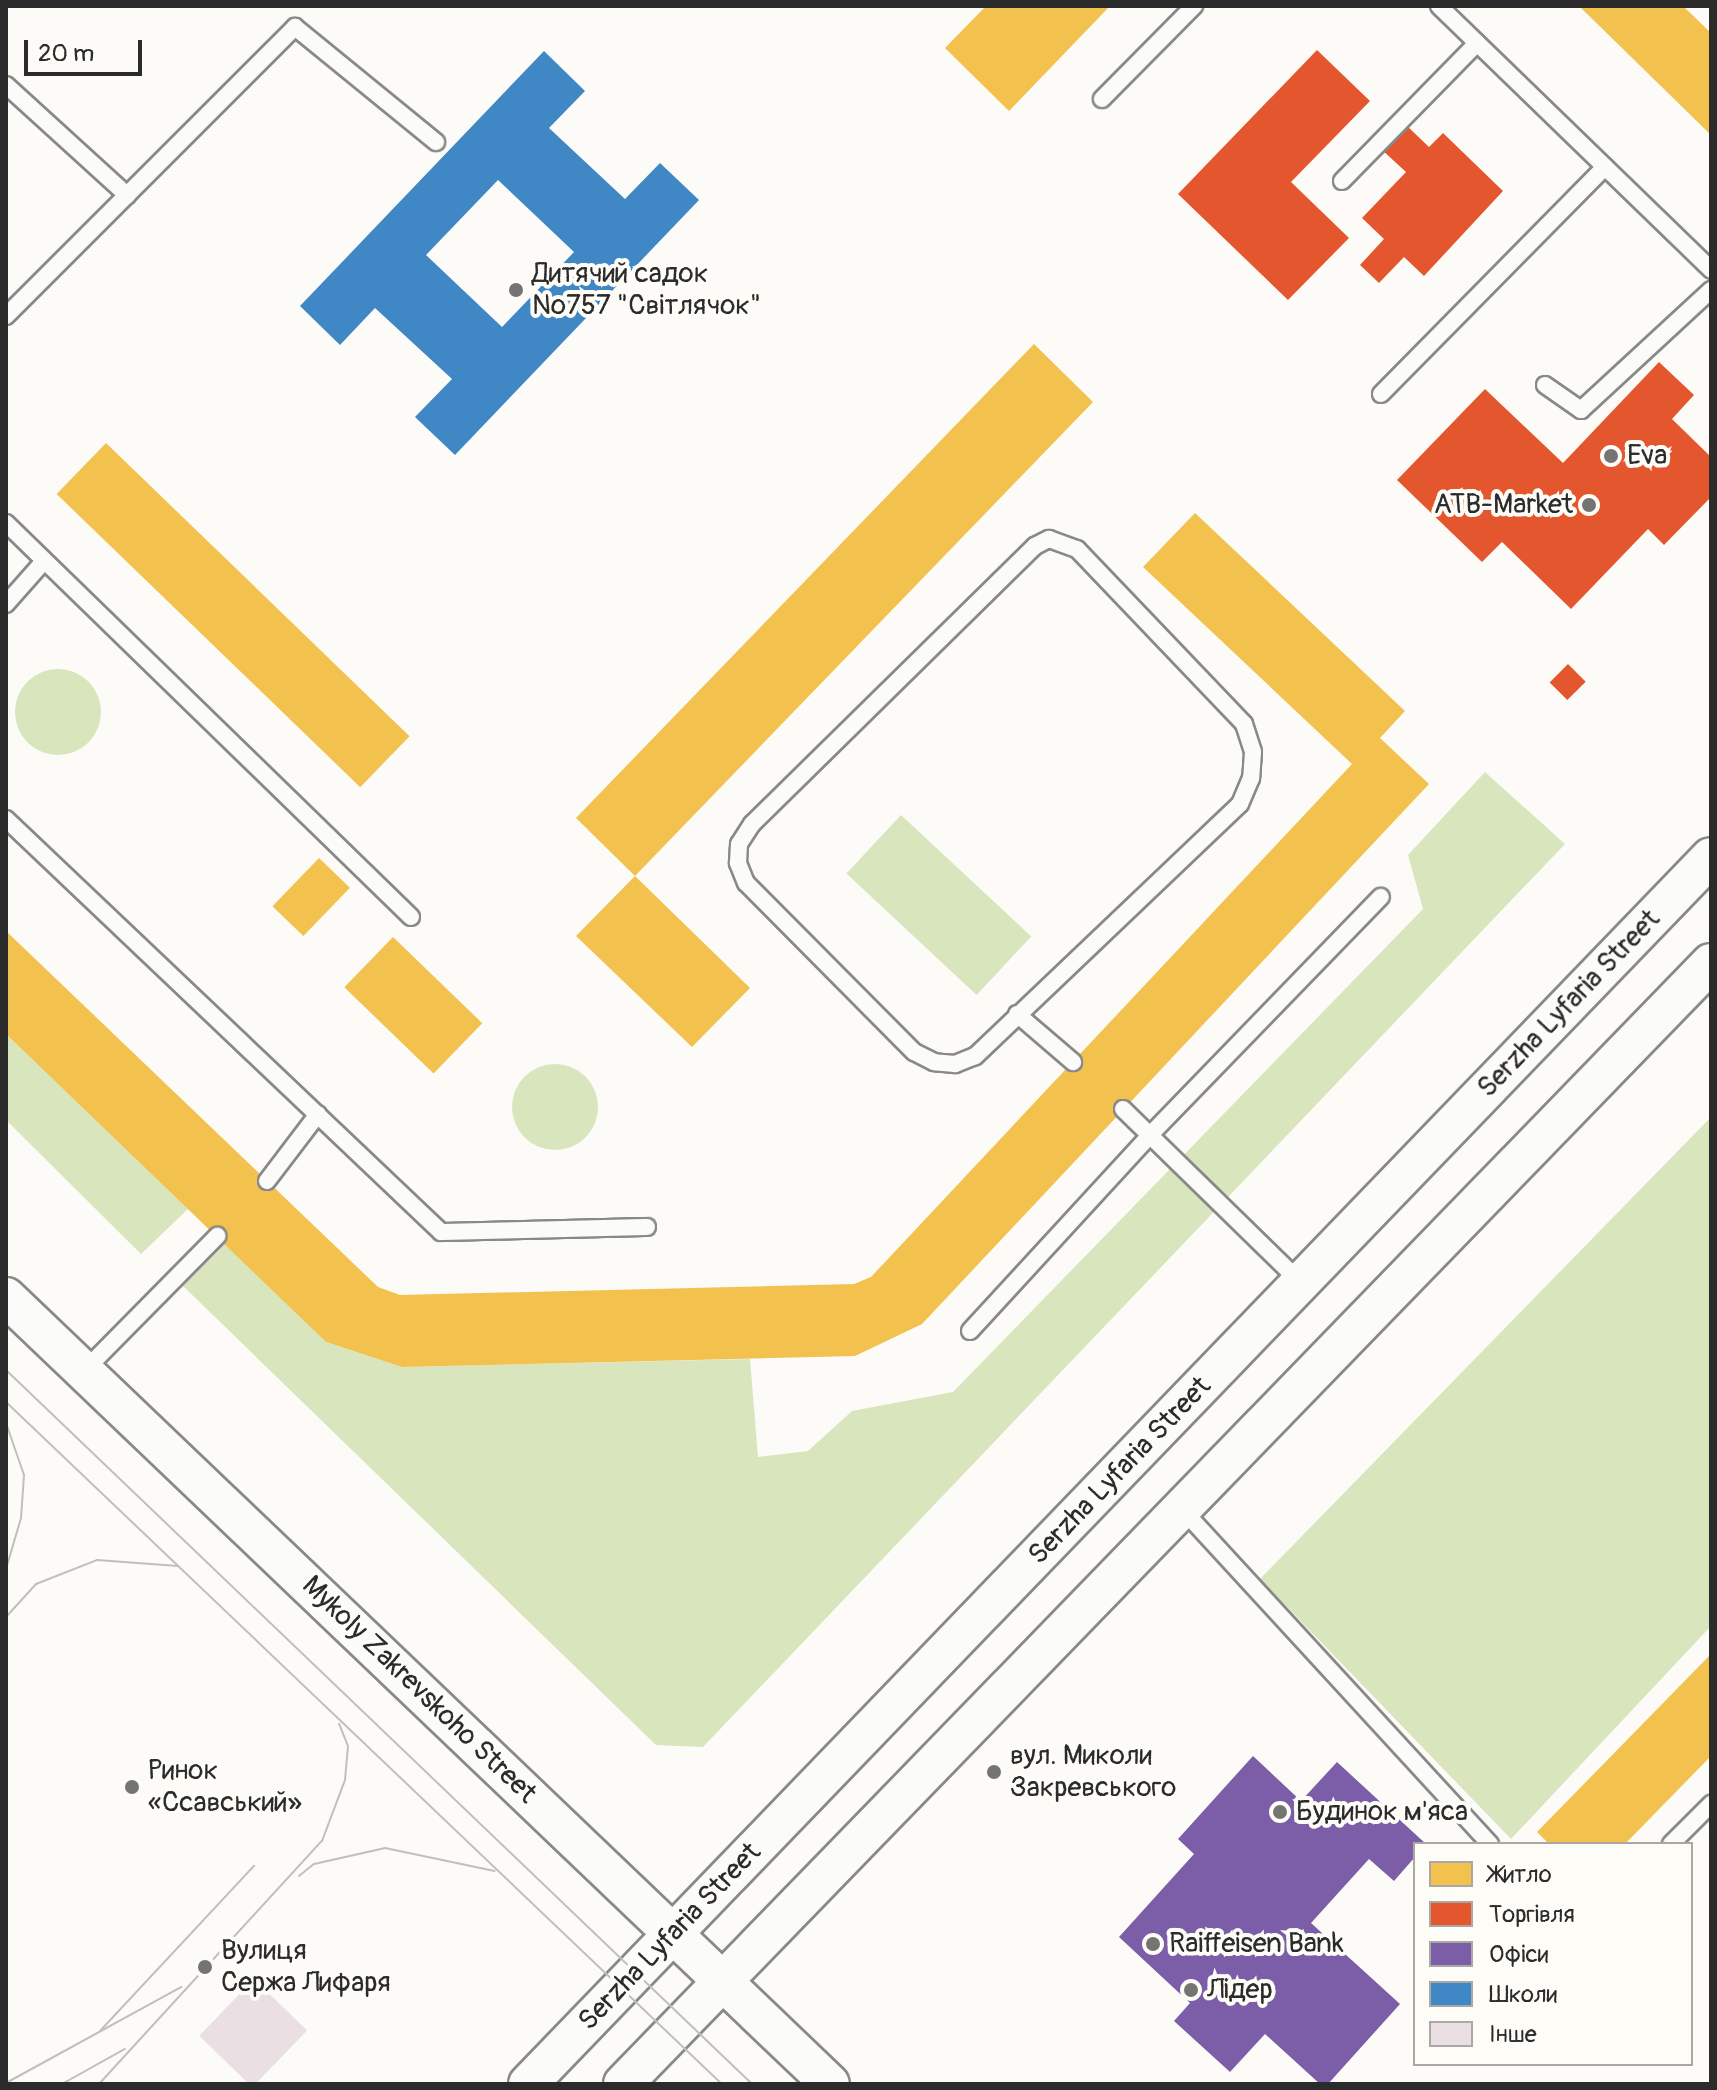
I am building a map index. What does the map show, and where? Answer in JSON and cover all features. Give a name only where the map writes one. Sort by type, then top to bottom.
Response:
[{"type":"street","name":"Serzha Lyfaria Street","points":[[528,2084],[1711,857]]},
{"type":"street","points":[[623,2084],[1711,963]]},
{"type":"street","name":"Mykoly Zakrevskoho Street","points":[[6,1297],[830,2084]]},
{"type":"lane","points":[[1102,99],[1194,6]]},
{"type":"lane","points":[[1439,6],[1711,270]]},
{"type":"lane","points":[[6,316],[295,27],[436,142]]},
{"type":"lane","points":[[1342,181],[1477,43]]},
{"type":"lane","points":[[6,85],[127,195]]},
{"type":"lane","points":[[1381,394],[1605,167]]},
{"type":"lane","points":[[1545,385],[1581,410],[1711,290]]},
{"type":"lane","points":[[6,523],[411,917]]},
{"type":"lane","points":[[1049,539],[1064,542],[1088,560],[1244,724],[1253,752],[1251,778],[1240,804],[1017,1014],[975,1056],[955,1064],[934,1062],[914,1052],[746,883],[738,863],[739,844],[752,824],[1035,546],[1049,539]]},
{"type":"lane","points":[[6,604],[44,561]]},
{"type":"lane","points":[[6,819],[441,1232],[647,1227]]},
{"type":"lane","points":[[970,1331],[1149,1136],[1381,897]]},
{"type":"lane","points":[[1017,1014],[1073,1062]]},
{"type":"lane","points":[[1123,1109],[1301,1283]]},
{"type":"lane","points":[[267,1181],[318,1114]]},
{"type":"lane","points":[[84,1371],[217,1236]]},
{"type":"lane","points":[[1182,1509],[1488,1842]]},
{"type":"lane","points":[[1673,1842],[1711,1804]]},
{"type":"green space","points":[[58,669],[74,673],[88,682],[97,696],[101,712],[97,728],[88,742],[74,751],[58,755],[42,751],[28,742],[19,728],[15,712],[19,696],[28,682],[42,673]]},
{"type":"green space","points":[[1485,772],[1565,844],[703,1747],[656,1745],[183,1286],[223,1242],[326,1342],[402,1367],[750,1359],[758,1457],[808,1451],[852,1411],[953,1392],[1423,909],[1408,855]]},
{"type":"green space","points":[[901,815],[1031,936],[977,995],[846,874]]},
{"type":"green space","points":[[6,1034],[188,1209],[141,1254],[6,1120]]},
{"type":"green space","points":[[555,1064],[571,1068],[585,1077],[594,1091],[598,1107],[594,1123],[585,1137],[571,1146],[555,1150],[539,1146],[525,1137],[516,1123],[512,1107],[516,1091],[525,1077],[539,1068]]},
{"type":"green space","points":[[1711,1117],[1711,1626],[1511,1839],[1260,1579]]},
{"type":"building: Житло","points":[[986,6],[1110,6],[1009,111],[945,48]]},
{"type":"building: Житло","points":[[1579,6],[1683,6],[1711,33],[1711,135]]},
{"type":"building: Житло","points":[[1034,344],[1093,402],[635,876],[576,818]]},
{"type":"building: Житло","points":[[106,443],[410,736],[360,787],[57,494]]},
{"type":"building: Житло","points":[[1195,513],[1405,711],[1380,738],[1429,784],[922,1324],[855,1356],[402,1367],[326,1342],[6,1034],[6,931],[378,1287],[400,1295],[854,1284],[871,1277],[1352,764],[1143,567]]},
{"type":"building: Житло","points":[[319,858],[350,888],[303,936],[272,906]]},
{"type":"building: Житло","points":[[635,876],[750,988],[692,1047],[576,936]]},
{"type":"building: Житло","points":[[393,937],[482,1023],[434,1073],[344,987]]},
{"type":"building: Житло","points":[[1711,1654],[1711,1756],[1627,1842],[1547,1842],[1537,1832]]},
{"type":"building: Торгівля","points":[[1317,50],[1370,101],[1291,182],[1349,238],[1288,300],[1178,194]]},
{"type":"building: Торгівля","points":[[1405,124],[1429,147],[1443,133],[1503,191],[1424,276],[1404,257],[1379,283],[1360,265],[1384,239],[1362,218],[1406,172],[1381,149]]},
{"type":"building: Торгівля","points":[[1659,362],[1694,395],[1672,419],[1711,457],[1711,497],[1664,545],[1648,529],[1571,609],[1502,542],[1482,562],[1397,480],[1485,389],[1563,463]]},
{"type":"building: Торгівля","points":[[1568,664],[1586,682],[1567,700],[1550,682]]},
{"type":"building: Офіси","points":[[1253,1756],[1301,1801],[1337,1762],[1424,1842],[1413,1842],[1413,1859],[1394,1881],[1369,1859],[1311,1923],[1400,2004],[1328,2084],[1320,2084],[1265,2034],[1230,2072],[1174,2021],[1190,2003],[1119,1937],[1194,1854],[1178,1839]]},
{"type":"building: Школи","points":[[544,51],[585,91],[549,128],[625,199],[660,163],[699,200],[455,455],[415,417],[452,379],[375,308],[340,345],[300,306]],"holes":[[[498,180],[574,252],[502,327],[426,255]]]},
{"type":"building: Інше","points":[[254,1979],[307,2030],[255,2084],[249,2084],[199,2036]]},
{"type":"tram line","points":[[6,1370],[752,2084]]},
{"type":"tram line","points":[[6,1402],[722,2084]]},
{"type":"tram line","points":[[6,1423],[24,1475],[21,1518],[6,1569]]},
{"type":"tram line","points":[[6,1617],[36,1584],[97,1560],[178,1566]]},
{"type":"tram line","points":[[99,2084],[322,1841],[345,1780],[348,1746],[339,1724]]},
{"type":"tram line","points":[[299,1876],[314,1864],[385,1848],[495,1871]]},
{"type":"tram line","points":[[100,2031],[254,1866]]},
{"type":"tram line","points":[[6,2083],[181,1987]]},
{"type":"tram line","points":[[62,2084],[125,2049]]},
{"type":"place","name":"Дитячий садок №757 \"Світлячок\"","points":[[516,290]]},
{"type":"place","name":"Eva","points":[[1611,456]]},
{"type":"place","name":"ATB-Market","points":[[1589,505]]},
{"type":"place","name":"вул. Миколи Закревського","points":[[994,1772]]},
{"type":"place","name":"Ринок «Ссавський»","points":[[132,1787]]},
{"type":"place","name":"Будинок м'яса","points":[[1280,1812]]},
{"type":"place","name":"Raiffeisen Bank","points":[[1153,1944]]},
{"type":"place","name":"Вулиця Сержа Лифаря","points":[[205,1967]]},
{"type":"place","name":"Лідер","points":[[1191,1990]]}]
